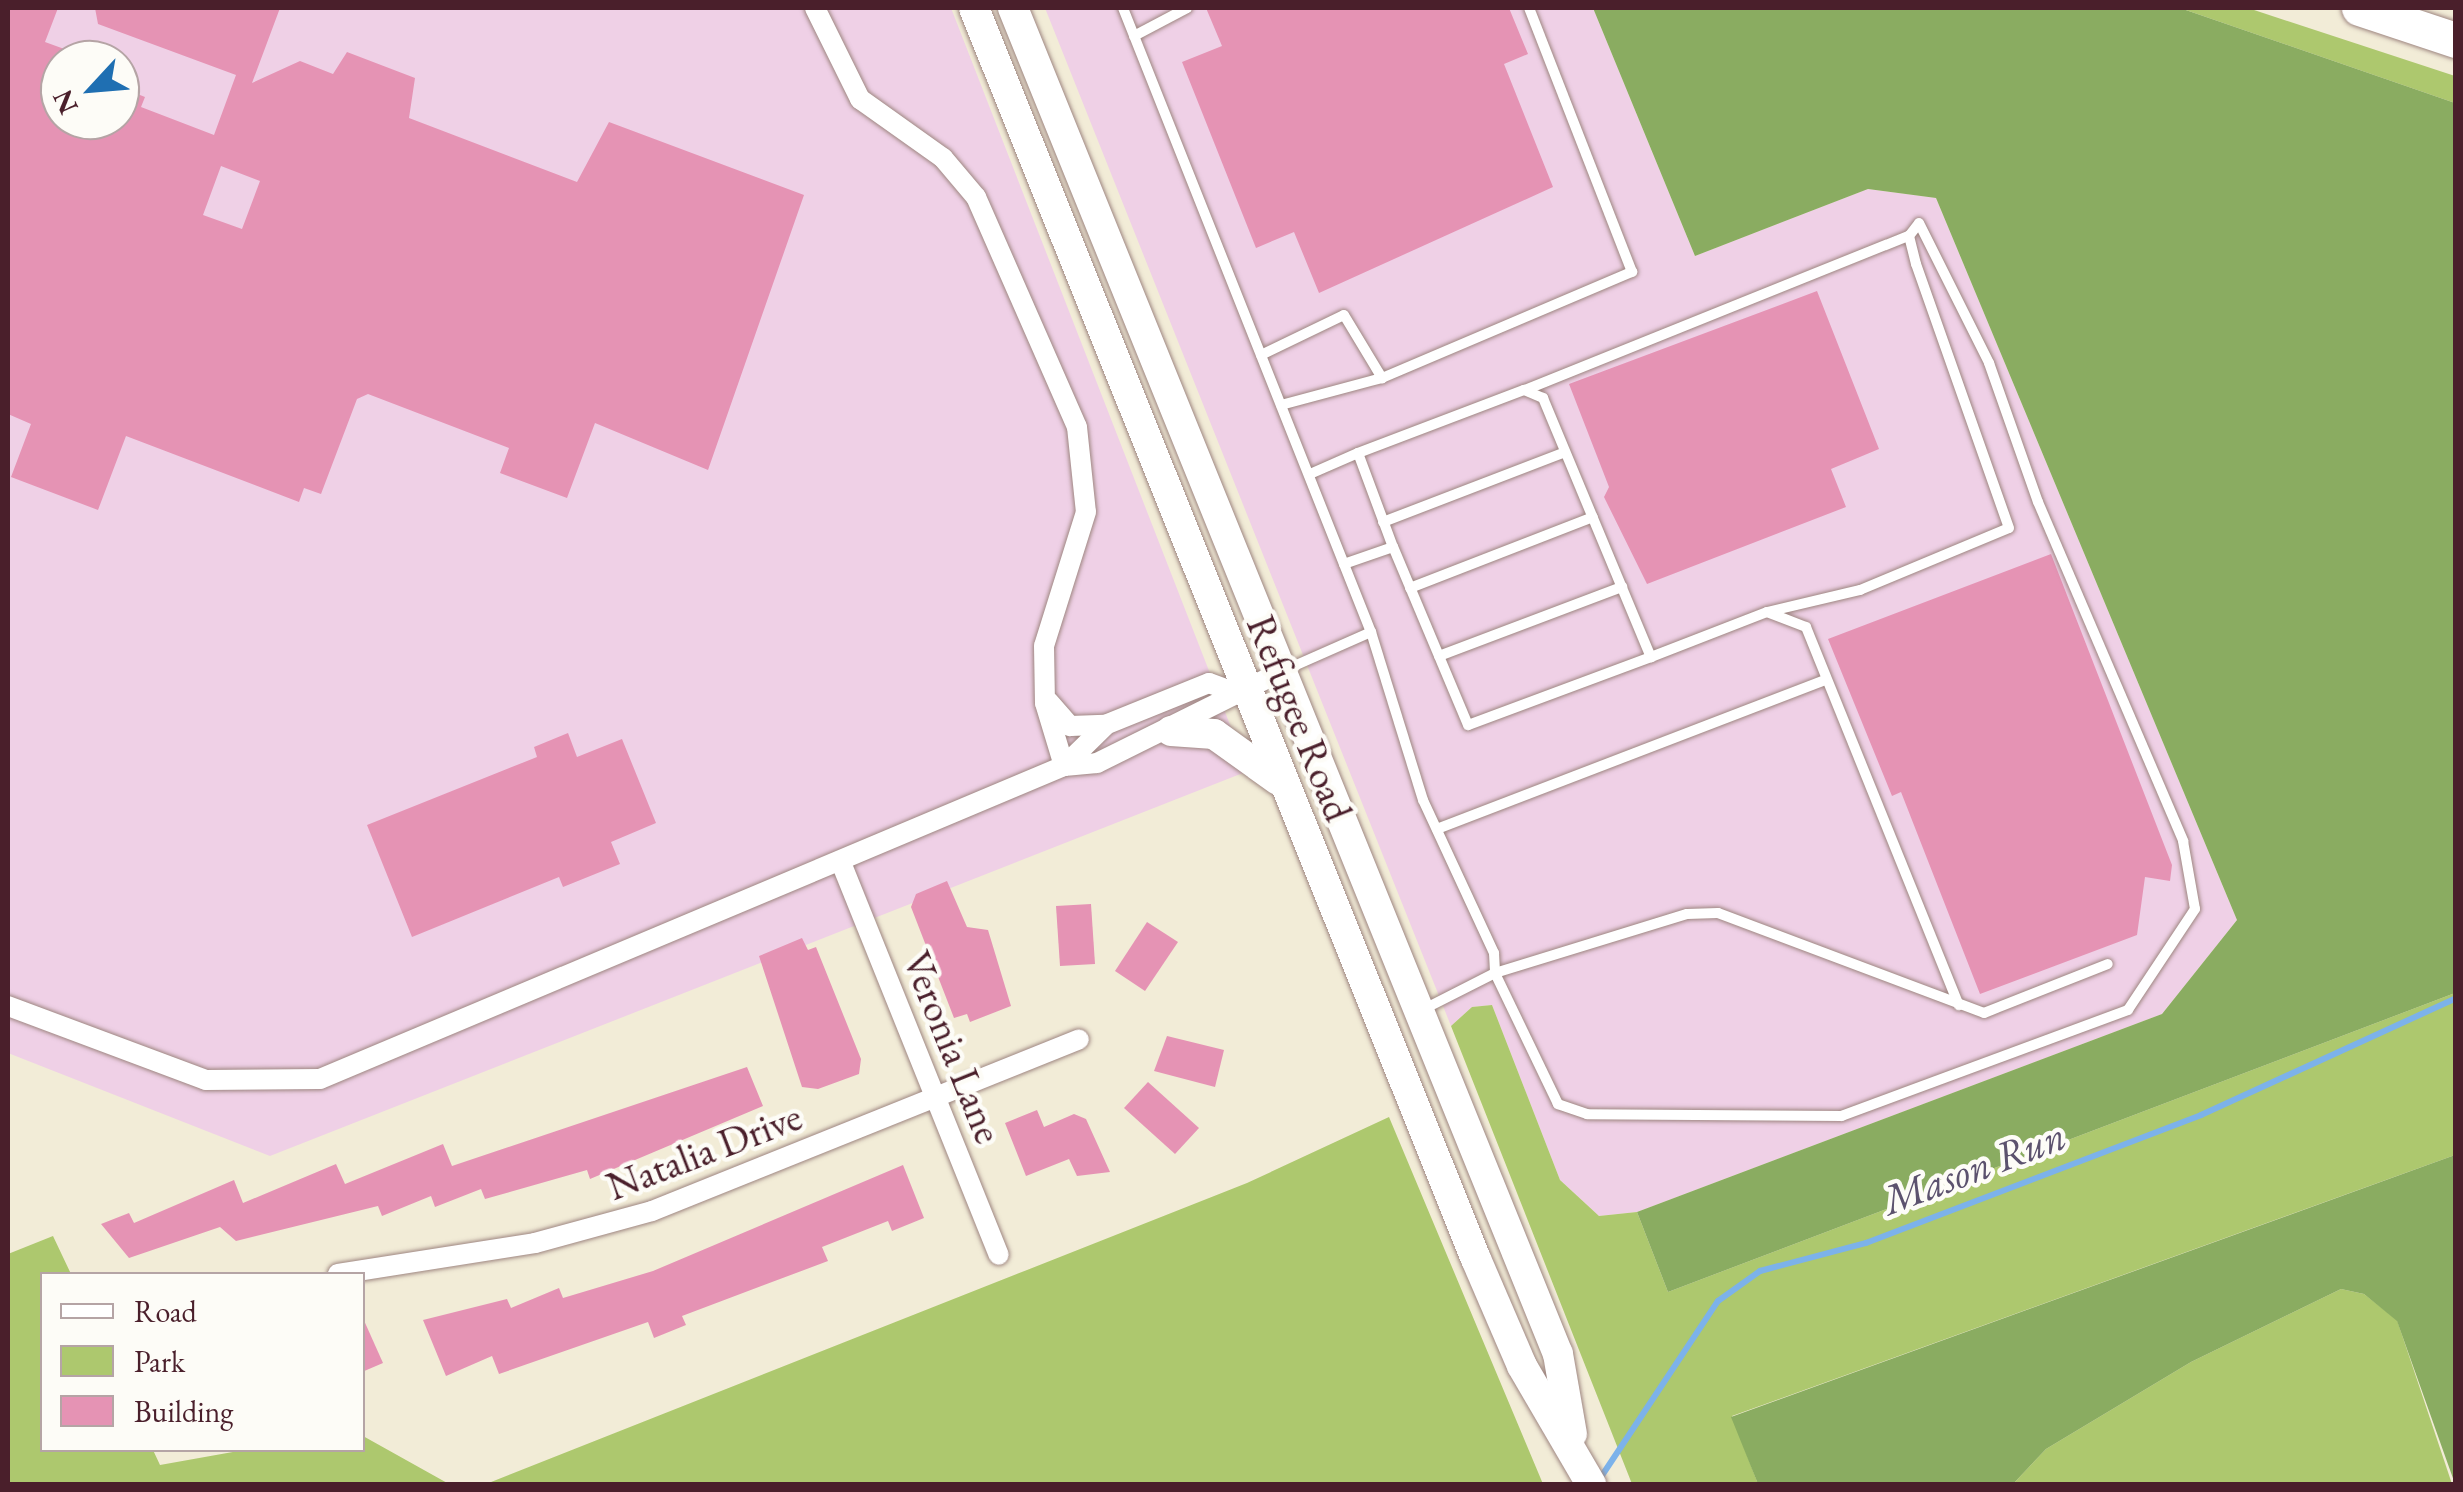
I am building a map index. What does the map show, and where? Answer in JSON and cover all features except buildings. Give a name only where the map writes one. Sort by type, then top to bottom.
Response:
[{"type":"highway","points":[[2360,8],[2456,40]]},
{"type":"main road","name":"Refugee Road","points":[[974,8],[1238,688],[1284,785],[1522,1366],[1583,1467]]},
{"type":"main road","name":"Refugee Road","points":[[1013,8],[1416,1012],[1558,1354],[1583,1467]]},
{"type":"main road","points":[[1171,731],[1214,734],[1284,785]]},
{"type":"street","points":[[815,8],[860,99],[935,151],[976,198],[1080,438],[1086,512],[1046,628],[1045,696],[1064,766]]},
{"type":"street","points":[[8,1006],[206,1080],[310,1082],[842,864],[1064,766],[1096,764],[1219,710],[1238,688],[1280,672]]},
{"type":"street","points":[[1064,766],[1105,726],[1208,683],[1238,688]]},
{"type":"street","points":[[1045,696],[1064,723],[1105,726]]},
{"type":"street","name":"Veronia Lane","points":[[842,864],[999,1255]]},
{"type":"street","name":"Natalia Drive","points":[[349,1272],[599,1227],[1079,1039]]},
{"type":"lane","points":[[1122,8],[1371,632],[1436,830],[1551,1096],[1568,1112],[1710,1109],[1801,1122],[1907,1094],[2128,1010],[2196,909],[2183,841],[2038,502],[1988,363],[1934,242],[1918,222],[1910,236],[1310,474]]},
{"type":"lane","points":[[1134,36],[1187,8]]},
{"type":"lane","points":[[1281,405],[1382,378],[1632,272],[1529,8]]},
{"type":"lane","points":[[1358,454],[1468,725],[1767,612],[1860,590],[2009,528],[1910,236]]},
{"type":"lane","points":[[1261,355],[1344,315],[1382,378]]},
{"type":"lane","points":[[1524,390],[1542,398],[1651,657]]},
{"type":"lane","points":[[1384,522],[1565,452]]},
{"type":"lane","points":[[1410,588],[1593,518]]},
{"type":"lane","points":[[1344,564],[1393,547]]},
{"type":"lane","points":[[1439,656],[1622,587]]},
{"type":"lane","points":[[1767,612],[1806,627],[1959,1005]]},
{"type":"lane","points":[[1280,672],[1371,632]]},
{"type":"lane","points":[[1436,830],[1826,680]]},
{"type":"lane","points":[[1416,1012],[1496,973],[1688,914],[1718,914],[1959,1005],[2006,1008],[2108,964]]},
{"type":"shaded area","points":[[8,8],[951,8],[1248,771],[270,1156],[8,1053]]},
{"type":"shaded area","points":[[1045,8],[1593,8],[1695,256],[1868,189],[1936,198],[2237,920],[2162,1014],[1637,1212],[1599,1216],[1560,1180],[1492,1005],[1472,1007],[1451,1026]]},
{"type":"green space","points":[[1593,8],[2180,8],[2455,103],[2455,993],[1668,1292],[1637,1212],[2162,1014],[2237,920],[1936,198],[1868,189],[1695,256]]},
{"type":"green space","points":[[2180,8],[2248,8],[2455,76],[2455,103]]},
{"type":"green space","points":[[2455,993],[2455,1155],[1732,1416],[1758,1484],[1632,1484],[1451,1026],[1472,1007],[1492,1005],[1560,1180],[1599,1216],[1637,1212],[1668,1292]]},
{"type":"green space","points":[[1389,1117],[1543,1484],[486,1484],[1247,1183]]},
{"type":"green space","points":[[2455,1155],[2455,1484],[2397,1321],[2364,1294],[2341,1289],[2191,1362],[2046,1449],[2013,1484],[1758,1484],[1731,1417]]},
{"type":"green space","points":[[53,1236],[70,1272],[40,1272],[40,1452],[154,1452],[160,1465],[233,1452],[365,1452],[365,1437],[449,1484],[8,1484],[8,1254]]},
{"type":"green space","points":[[2341,1289],[2364,1294],[2397,1320],[2452,1484],[2013,1484],[2046,1449],[2191,1362]]},
{"type":"waterway","name":"Mason Run","points":[[1599,1480],[1718,1301],[1760,1271],[1866,1243],[2201,1115],[2456,998]]}]
